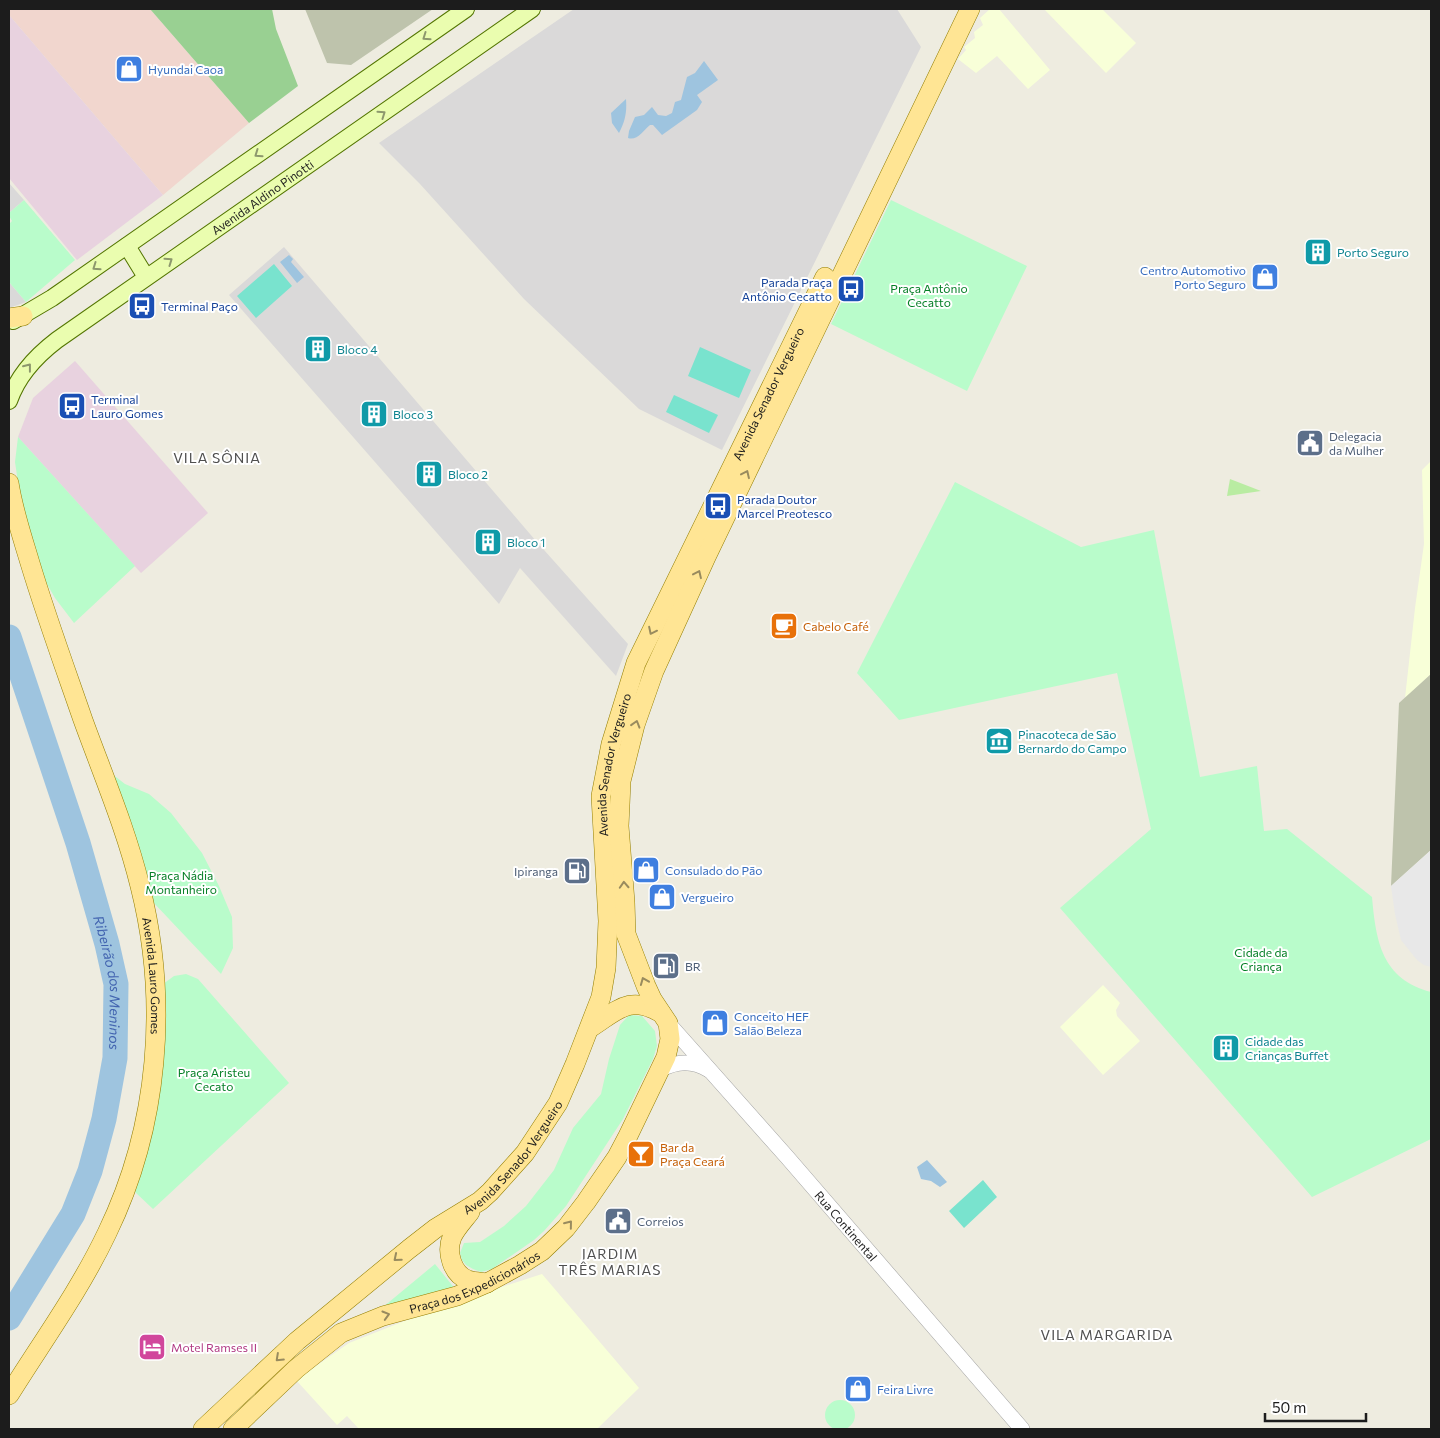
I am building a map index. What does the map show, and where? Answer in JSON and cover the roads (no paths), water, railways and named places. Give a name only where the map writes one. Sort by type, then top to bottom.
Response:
[{"type":"main road","points":[[13,319],[127,246],[466,9]]},
{"type":"main road","name":"Avenida Aldino Pinotti","points":[[9,401],[22,375],[46,348],[532,9]]},
{"type":"main road","name":"Avenida Senador Vergueiro","points":[[203,1429],[297,1341],[436,1228],[480,1201],[505,1177],[525,1153],[558,1103],[590,1028],[601,997],[606,968],[608,921],[601,796],[611,744],[629,680],[957,9]]},
{"type":"main road","name":"Avenida Senador Vergueiro","points":[[626,934],[626,902],[619,826],[621,781],[635,725],[654,671],[805,350],[970,9]]},
{"type":"main road","points":[[127,246],[146,277]]},
{"type":"main road","name":"Avenida Lauro Gomes","points":[[9,483],[16,518],[60,655],[128,846],[140,887],[154,963],[156,1025],[155,1061],[145,1124],[121,1202],[87,1272],[9,1395]]},
{"type":"main road","points":[[9,527],[31,565]]},
{"type":"main road","name":"Praça dos Expedicionários","points":[[234,1429],[296,1369],[341,1333],[362,1323],[457,1296],[487,1283],[530,1260],[566,1228],[617,1157],[660,1070],[669,1044],[670,1033],[646,986],[626,934]]},
{"type":"main road","points":[[590,1028],[623,1008],[634,1004],[644,1005],[664,1018]]},
{"type":"main road","points":[[480,1201],[455,1232],[451,1240],[449,1252],[452,1265],[464,1278],[469,1281],[487,1283]]},
{"type":"street","name":"Rua Continental","points":[[664,1018],[1022,1429]]},
{"type":"street","points":[[660,1070],[675,1063],[686,1062],[699,1065],[712,1072]]},
{"type":"waterway","name":"Ribeirão dos Meninos","points":[[9,637],[78,843],[107,944],[116,984],[115,1058],[104,1119],[90,1171],[73,1214],[9,1318]]},
{"type":"place","name":"Hyundai Caoa","points":[[129,69]]},
{"type":"place","name":"Porto Seguro","points":[[1318,252]]},
{"type":"place","name":"Centro Automotivo Porto Seguro","points":[[1265,277]]},
{"type":"place","name":"Parada Praça Antônio Cecatto","points":[[851,289]]},
{"type":"place","name":"Terminal Paço","points":[[142,306]]},
{"type":"place","name":"Bloco 4","points":[[318,349]]},
{"type":"place","name":"Terminal Lauro Gomes","points":[[72,406]]},
{"type":"place","name":"Bloco 3","points":[[374,414]]},
{"type":"place","name":"Delegacia da Mulher","points":[[1310,443]]},
{"type":"place","name":"Bloco 2","points":[[429,474]]},
{"type":"place","name":"Parada Doutor Marcel Preotesco","points":[[718,506]]},
{"type":"place","name":"Bloco 1","points":[[488,542]]},
{"type":"place","name":"Cabelo Café","points":[[784,626]]},
{"type":"place","name":"Pinacoteca de São Bernardo do Campo","points":[[999,741]]},
{"type":"place","name":"Consulado do Pão","points":[[646,870]]},
{"type":"place","name":"Ipiranga","points":[[577,871]]},
{"type":"place","name":"Vergueiro","points":[[662,897]]},
{"type":"place","name":"BR","points":[[666,966]]},
{"type":"place","name":"Conceito HEF Salão Beleza","points":[[715,1023]]},
{"type":"place","name":"Cidade das Crianças Buffet","points":[[1226,1048]]},
{"type":"place","name":"Bar da Praça Ceará","points":[[641,1154]]},
{"type":"place","name":"Correios","points":[[618,1221]]},
{"type":"place","name":"Motel Ramses II","points":[[152,1347]]},
{"type":"place","name":"Feira Livre","points":[[858,1389]]},
{"type":"district","name":"VILA SÔNIA","points":[[217,457]]},
{"type":"district","name":"JARDIM TRÊS MARIAS","points":[[610,1262]]},
{"type":"district","name":"VILA MARGARIDA","points":[[1107,1334]]},
{"type":"park label","name":"Praça Antônio Cecatto","points":[[929,295]]},
{"type":"park label","name":"Praça Nádia Montanheiro","points":[[181,882]]},
{"type":"park label","name":"Cidade da Criança","points":[[1261,959]]},
{"type":"park label","name":"Praça Aristeu Cecato","points":[[214,1079]]}]
